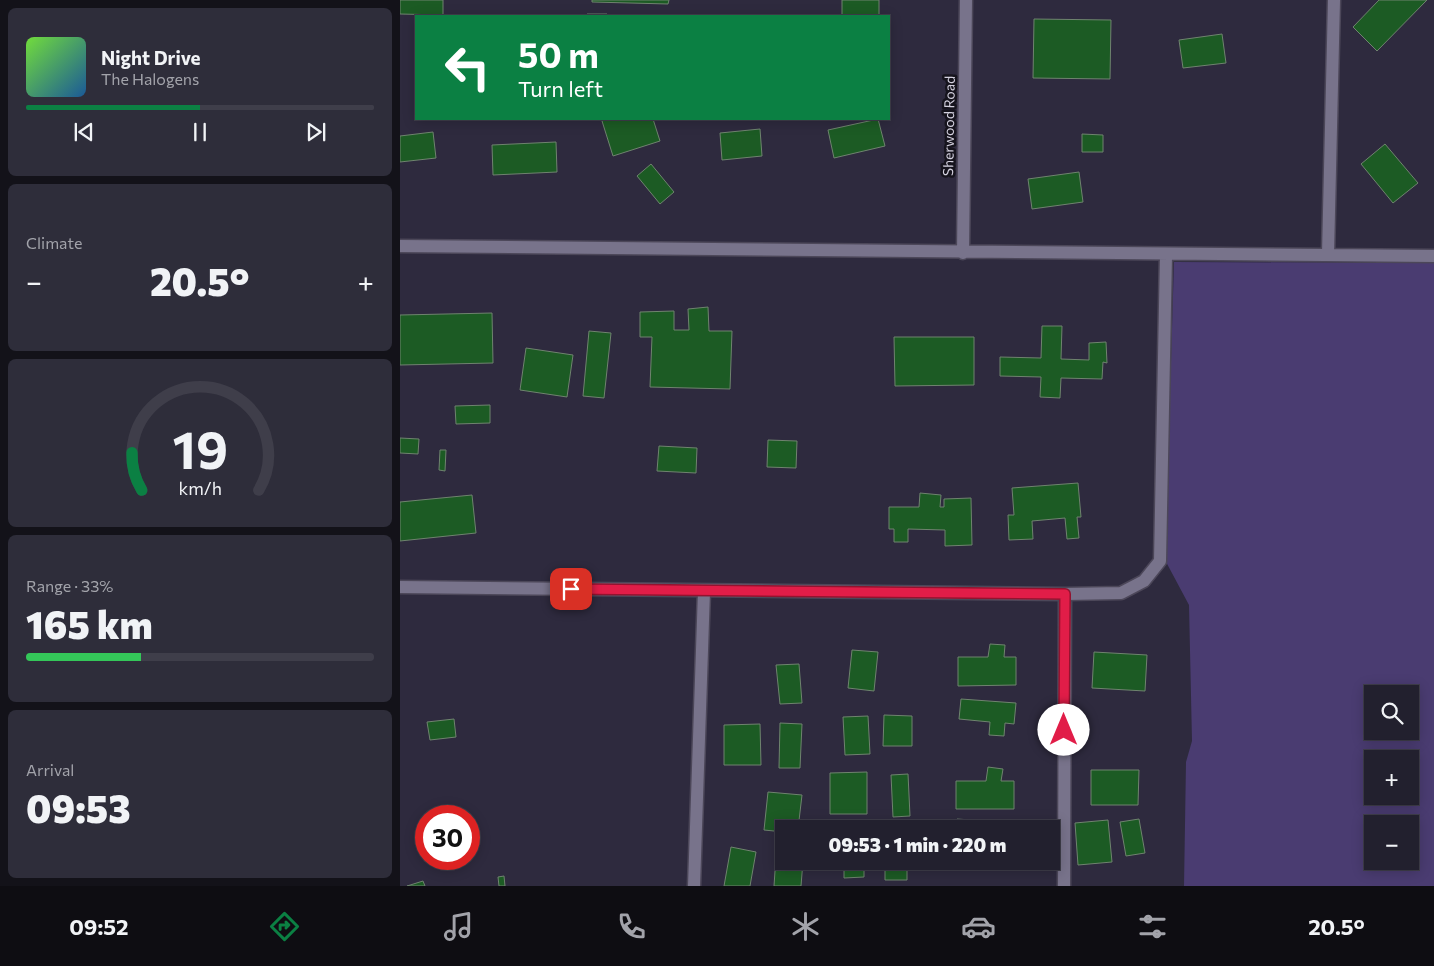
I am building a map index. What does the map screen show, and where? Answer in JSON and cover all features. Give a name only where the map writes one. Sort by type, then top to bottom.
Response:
[{"type":"street","name":"Sherwood Road","points":[[963,252],[966,0]]},
{"type":"street","points":[[1328,254],[1334,0]]},
{"type":"street","points":[[400,246],[1166,255],[1328,254],[1434,256]]},
{"type":"street","points":[[400,587],[1065,594],[1121,592],[1144,581],[1160,561],[1166,255]]},
{"type":"street","points":[[694,886],[704,590]]},
{"type":"street","points":[[1064,886],[1065,594]]},
{"type":"shaded area","points":[[1174,262],[1434,263],[1434,886],[1184,886],[1186,762],[1192,741],[1189,605],[1165,560]]},
{"type":"building","points":[[400,0],[443,0],[443,15],[400,14]]},
{"type":"building","points":[[592,0],[669,0],[668,4],[592,2]]},
{"type":"building","points":[[842,0],[879,0],[879,15],[842,15]]},
{"type":"building","points":[[1379,0],[1427,0],[1377,51],[1353,27]]},
{"type":"building","points":[[587,14],[607,14],[607,15]]},
{"type":"building","points":[[1034,19],[1111,20],[1110,79],[1033,78]]},
{"type":"building","points":[[1222,34],[1226,63],[1183,68],[1179,40]]},
{"type":"building","points":[[653,120],[660,141],[613,156],[602,121]]},
{"type":"building","points":[[878,120],[885,146],[834,158],[828,130]]},
{"type":"building","points":[[760,129],[762,156],[722,160],[720,133]]},
{"type":"building","points":[[433,132],[436,158],[400,162],[400,136]]},
{"type":"building","points":[[1082,134],[1103,135],[1103,152],[1082,152]]},
{"type":"building","points":[[556,142],[557,172],[493,175],[492,145]]},
{"type":"building","points":[[1385,144],[1418,183],[1393,203],[1361,164]]},
{"type":"building","points":[[651,164],[674,192],[660,204],[637,176]]},
{"type":"building","points":[[1079,172],[1083,202],[1032,209],[1028,179]]},
{"type":"building","points":[[708,307],[709,331],[732,331],[730,389],[650,387],[652,337],[640,337],[640,312],[674,311],[674,330],[689,330],[688,309]]},
{"type":"building","points":[[492,313],[493,363],[400,365],[400,315]]},
{"type":"building","points":[[1042,326],[1062,326],[1061,359],[1089,360],[1089,343],[1106,342],[1107,363],[1103,362],[1102,379],[1061,378],[1060,398],[1040,397],[1041,377],[1000,376],[1000,357],[1041,358]]},
{"type":"building","points":[[589,331],[611,333],[604,398],[583,396]]},
{"type":"building","points":[[894,337],[974,337],[974,385],[895,386]]},
{"type":"building","points":[[526,348],[573,355],[567,397],[520,390]]},
{"type":"building","points":[[490,405],[490,423],[456,424],[455,406]]},
{"type":"building","points":[[400,438],[419,439],[418,454],[400,453]]},
{"type":"building","points":[[768,440],[797,441],[796,468],[767,467]]},
{"type":"building","points":[[659,446],[697,448],[696,473],[657,471]]},
{"type":"building","points":[[440,450],[446,450],[445,471],[439,470]]},
{"type":"building","points":[[1078,483],[1081,517],[1077,517],[1079,538],[1067,539],[1065,518],[1032,521],[1033,539],[1009,540],[1008,515],[1014,515],[1012,488]]},
{"type":"building","points":[[920,493],[941,495],[940,507],[944,507],[944,499],[971,498],[972,545],[945,546],[945,530],[908,529],[908,542],[894,542],[894,529],[889,529],[889,507],[919,507]]},
{"type":"building","points":[[472,495],[476,533],[400,541],[400,502]]},
{"type":"building","points":[[990,644],[1005,645],[1004,657],[1016,657],[1016,685],[958,686],[958,657],[988,657]]},
{"type":"building","points":[[852,650],[878,652],[874,691],[848,688]]},
{"type":"building","points":[[1094,652],[1147,655],[1145,691],[1092,688]]},
{"type":"building","points":[[799,664],[802,703],[780,704],[776,665]]},
{"type":"building","points":[[961,699],[1016,703],[1014,724],[1005,723],[1004,736],[989,735],[990,722],[959,719]]},
{"type":"building","points":[[884,715],[912,716],[912,746],[883,746]]},
{"type":"building","points":[[868,716],[870,754],[845,755],[843,717]]},
{"type":"building","points":[[454,719],[456,737],[430,740],[427,722]]},
{"type":"building","points":[[780,723],[802,724],[800,768],[779,768]]},
{"type":"building","points":[[760,724],[761,765],[724,765],[724,725]]},
{"type":"building","points":[[988,767],[1003,769],[1001,781],[1014,781],[1014,809],[956,809],[956,781],[986,781]]},
{"type":"building","points":[[1091,770],[1139,770],[1138,805],[1091,805]]},
{"type":"building","points":[[867,772],[867,814],[830,814],[830,773]]},
{"type":"building","points":[[908,774],[910,816],[893,817],[891,775]]},
{"type":"building","points":[[768,792],[802,795],[799,820],[775,820],[775,831],[764,830]]},
{"type":"building","points":[[1139,819],[1145,853],[1126,856],[1120,822]]},
{"type":"building","points":[[1108,820],[1112,862],[1078,865],[1075,823]]},
{"type":"building","points":[[731,847],[756,852],[750,886],[724,886]]},
{"type":"building","points":[[775,870],[802,870],[801,886],[774,886]]},
{"type":"building","points":[[844,870],[864,870],[864,877],[844,878]]},
{"type":"building","points":[[885,870],[907,870],[907,880],[885,880]]},
{"type":"building","points":[[504,876],[505,886],[499,886],[498,877]]},
{"type":"building","points":[[423,881],[425,886],[407,886]]},
{"type":"route","points":[[571,589],[1065,594],[1064,730]]}]
